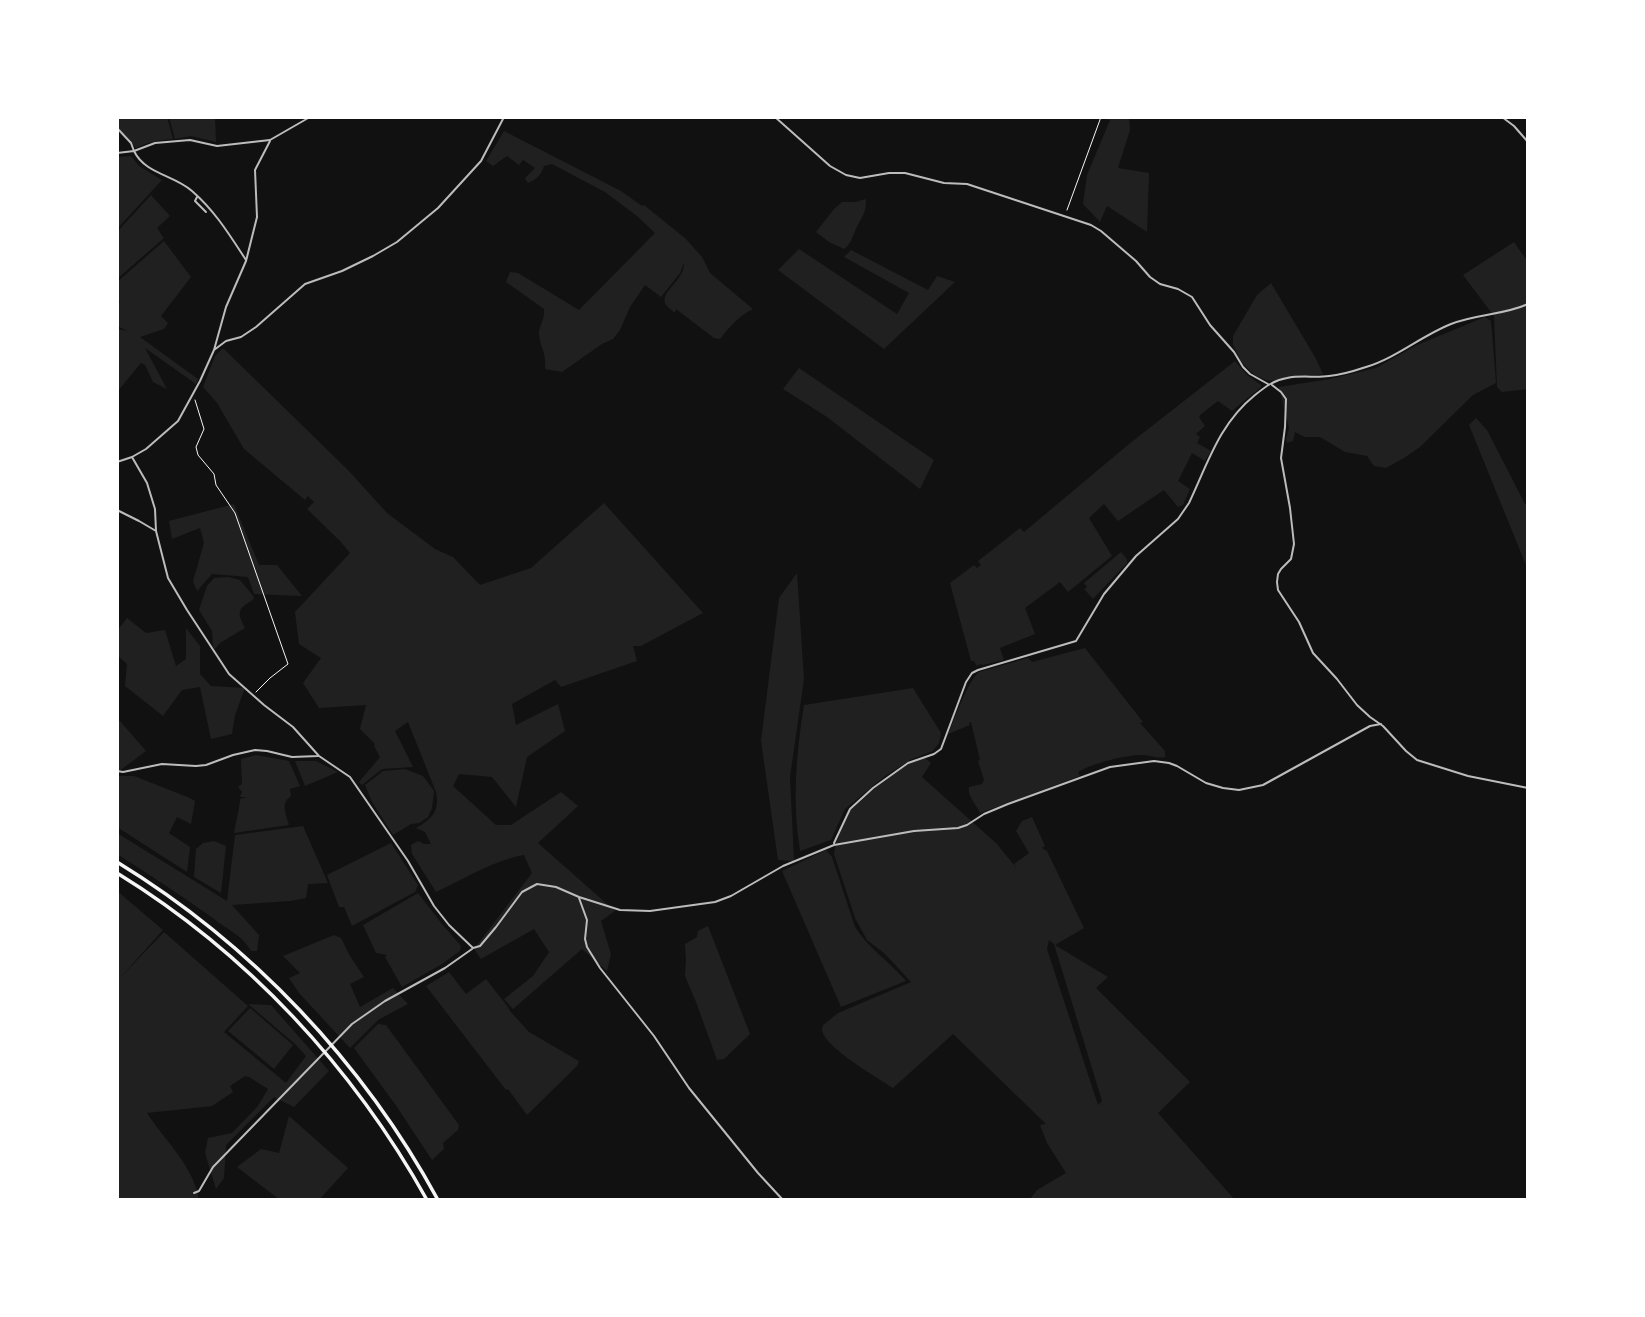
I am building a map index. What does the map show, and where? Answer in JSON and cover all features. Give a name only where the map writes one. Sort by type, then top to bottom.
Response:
[{"type":"highway","points":[[117,862],[207,925],[299,1009],[377,1103],[438,1200]]},
{"type":"highway","points":[[117,873],[208,937],[283,1005],[358,1093],[388,1134],[428,1200]]},
{"type":"street","points":[[117,153],[134,151],[155,143],[190,140],[217,146],[270,140],[310,117]]},
{"type":"street","points":[[214,351],[226,341],[241,337],[256,327],[305,284],[373,257],[397,242],[438,208],[481,161],[505,117]]},
{"type":"street","points":[[775,117],[830,166],[846,175],[860,178],[905,173],[944,184],[967,184],[1065,215],[1101,230],[1160,284],[1189,294],[1247,372],[1270,384],[1286,399],[1281,458],[1294,544],[1291,558],[1278,574],[1278,590],[1299,622],[1317,659],[1357,705],[1381,724],[1417,760],[1468,776],[1528,788]]},
{"type":"street","points":[[1502,117],[1528,142]]},
{"type":"street","points":[[117,128],[131,143],[139,160],[179,182],[212,209],[246,261]]},
{"type":"street","points":[[117,462],[146,449],[178,421],[200,381],[214,351],[226,307],[246,261],[257,217],[255,170],[270,140]]},
{"type":"street","points":[[198,196],[195,201],[206,212]]},
{"type":"street","points":[[834,845],[850,809],[873,788],[908,763],[941,749],[966,682],[972,673],[1076,641],[1104,594],[1136,556],[1183,513],[1219,438],[1236,412],[1270,384],[1286,378],[1328,376],[1365,368],[1454,323],[1528,304]]},
{"type":"street","points":[[132,457],[147,483],[155,509],[156,531],[166,573],[229,674],[293,727],[319,756],[350,777],[408,861],[434,906],[473,948]]},
{"type":"street","points":[[117,510],[156,531]]},
{"type":"street","points":[[1370,717],[1371,726]]},
{"type":"street","points":[[194,1193],[199,1191],[214,1167],[352,1024],[385,1001],[480,946],[522,892],[537,884],[556,887],[620,910],[650,911],[715,902],[731,896],[783,866],[834,845],[914,831],[958,828],[1008,804],[1094,773],[1132,763],[1169,763],[1206,783],[1223,788],[1239,790],[1263,785],[1371,726],[1381,724]]},
{"type":"street","points":[[117,771],[162,764],[206,765],[255,750],[292,757],[319,756]]},
{"type":"street","points":[[579,897],[587,920],[587,947],[600,968],[654,1036],[689,1088],[783,1200]]},
{"type":"path","points":[[1065,215],[1101,117]]},
{"type":"path","points":[[195,398],[204,429],[197,444],[198,455],[214,474],[216,485],[235,513],[288,664],[253,695]]},
{"type":"shaded area","points":[[117,117],[167,117],[173,139],[136,148],[117,128]]},
{"type":"shaded area","points":[[169,117],[215,117],[216,142],[191,136],[175,139]]},
{"type":"shaded area","points":[[1101,117],[1129,117],[1130,130],[1118,168],[1149,173],[1147,232],[1107,206],[1100,222],[1083,204],[1087,175],[1110,120]]},
{"type":"shaded area","points":[[504,131],[644,205],[686,239],[702,257],[710,273],[753,309],[735,322],[720,339],[714,338],[676,309],[675,313],[665,300],[680,275],[684,263],[680,273],[661,297],[645,285],[613,339],[562,372],[545,369],[539,333],[544,309],[506,282],[510,272],[518,273],[579,310],[655,233],[605,192],[552,164],[544,166],[542,172],[528,183],[525,178],[535,168],[523,160],[519,165],[507,156],[493,166],[486,161]]},
{"type":"shaded area","points":[[117,152],[118,157],[131,156],[139,166],[162,180],[117,229]]},
{"type":"shaded area","points":[[151,195],[170,216],[157,228],[164,238],[117,279],[117,232]]},
{"type":"shaded area","points":[[865,199],[864,213],[844,249],[816,232],[842,202]]},
{"type":"shaded area","points":[[164,241],[191,277],[161,316],[168,323],[164,329],[140,337],[198,379],[196,384],[145,348],[167,389],[153,382],[145,365],[141,363],[117,392],[117,329],[128,331],[117,326],[117,304],[120,302],[117,297],[117,282]]},
{"type":"shaded area","points":[[1514,242],[1528,262],[1528,389],[1502,392],[1497,387],[1494,316],[1463,275]]},
{"type":"shaded area","points":[[799,249],[897,314],[909,293],[844,257],[851,250],[928,290],[937,276],[955,282],[884,349],[778,270]]},
{"type":"shaded area","points":[[1271,283],[1323,374],[1269,381],[1256,376],[1241,361],[1233,345],[1233,336],[1257,295]]},
{"type":"shaded area","points":[[1485,317],[1491,321],[1496,383],[1473,395],[1420,447],[1404,458],[1386,468],[1374,466],[1367,456],[1345,452],[1320,437],[1305,437],[1295,432],[1293,441],[1287,443],[1289,428],[1279,387],[1376,368],[1417,345]]},
{"type":"shaded area","points":[[222,349],[348,470],[387,513],[435,549],[453,557],[480,585],[531,568],[604,503],[703,613],[641,646],[633,646],[637,661],[561,687],[555,680],[512,704],[516,725],[558,704],[565,731],[527,757],[516,807],[492,777],[459,774],[453,786],[496,825],[511,825],[561,792],[578,806],[538,843],[615,911],[601,921],[611,954],[607,971],[582,949],[513,1009],[504,999],[533,976],[549,952],[534,929],[481,959],[474,949],[532,873],[524,855],[490,865],[436,892],[412,854],[411,845],[418,841],[431,844],[425,832],[416,828],[433,814],[437,799],[408,722],[395,731],[413,767],[382,769],[362,785],[359,782],[380,757],[375,744],[360,729],[366,705],[319,708],[303,683],[321,658],[299,644],[295,612],[350,553],[307,509],[314,502],[308,496],[305,500],[244,449],[217,403],[203,387],[215,356]]},
{"type":"shaded area","points":[[1235,361],[1261,387],[1232,411],[1218,401],[1200,415],[1205,426],[1196,434],[1200,437],[1197,443],[1211,451],[1205,461],[1192,453],[1178,481],[1190,489],[1183,505],[1178,507],[1164,490],[1118,521],[1104,504],[1089,518],[1112,556],[1068,592],[1060,582],[1025,608],[1035,634],[1000,648],[1004,660],[977,666],[971,661],[950,583],[974,565],[977,568],[981,565],[978,561],[1020,528],[1024,532],[1129,444]]},
{"type":"shaded area","points":[[799,368],[934,460],[920,489],[827,417],[783,389]]},
{"type":"shaded area","points":[[1476,418],[1487,430],[1525,504],[1528,504],[1528,570],[1469,425]]},
{"type":"shaded area","points":[[234,504],[259,565],[277,565],[302,596],[254,594],[248,577],[212,574],[197,591],[193,581],[204,543],[200,528],[172,539],[169,521]]},
{"type":"shaded area","points":[[1121,552],[1127,563],[1093,599],[1084,589],[1087,587],[1084,583]]},
{"type":"shaded area","points":[[797,573],[804,679],[790,777],[794,861],[778,860],[761,741],[779,598]]},
{"type":"shaded area","points":[[214,578],[240,580],[254,597],[240,611],[245,628],[215,649],[212,631],[199,610],[207,586]]},
{"type":"shaded area","points":[[127,618],[146,633],[165,630],[176,666],[186,659],[186,628],[200,646],[200,674],[211,686],[245,688],[235,715],[232,734],[211,739],[200,687],[182,690],[163,716],[125,686],[127,664],[117,655],[117,631]]},
{"type":"shaded area","points":[[1085,648],[1143,722],[1140,723],[1165,751],[1165,757],[1135,755],[1101,763],[1078,772],[1080,776],[980,813],[969,790],[969,787],[982,784],[984,780],[971,722],[970,725],[948,734],[970,683],[979,672],[1028,658],[1032,662]]},
{"type":"shaded area","points":[[913,688],[941,733],[939,743],[933,751],[912,759],[885,776],[845,809],[831,840],[800,851],[796,778],[804,705]]},
{"type":"shaded area","points":[[117,720],[146,751],[118,772]]},
{"type":"shaded area","points":[[256,755],[289,761],[300,786],[290,789],[291,796],[286,802],[289,825],[234,833],[240,799],[247,797],[240,797],[242,792],[238,787],[242,784],[241,759]]},
{"type":"shaded area","points":[[925,758],[931,763],[922,777],[997,844],[1017,869],[1014,864],[1029,853],[1016,831],[1022,821],[1032,817],[1045,846],[1042,848],[1047,851],[1084,928],[1055,945],[1108,977],[1096,988],[1190,1082],[1158,1113],[1235,1200],[1029,1200],[1037,1190],[1066,1173],[1047,1143],[1040,1125],[1046,1124],[953,1034],[893,1088],[853,1062],[825,1037],[823,1025],[838,1013],[911,982],[885,954],[867,940],[855,918],[834,854],[836,842],[850,811],[908,764]],"holes":[[[1049,940],[1054,944],[1102,1101],[1098,1105],[1047,949]]]},
{"type":"shaded area","points":[[295,761],[316,761],[338,772],[305,786]]},
{"type":"shaded area","points":[[405,769],[423,776],[434,791],[432,808],[428,817],[393,835],[372,802],[365,785],[383,771]]},
{"type":"shaded area","points":[[117,776],[134,776],[195,801],[191,824],[177,817],[169,833],[190,847],[187,872],[117,827]]},
{"type":"shaded area","points":[[303,826],[328,883],[308,884],[306,898],[232,905],[259,935],[257,951],[251,951],[234,933],[117,854],[117,833],[227,901],[235,835]]},
{"type":"shaded area","points":[[214,841],[226,846],[221,893],[194,877],[196,849],[203,843]]},
{"type":"shaded area","points":[[391,843],[418,885],[415,892],[352,926],[344,907],[339,907],[327,875]]},
{"type":"shaded area","points":[[826,850],[832,857],[855,927],[866,942],[906,981],[841,1007],[782,871]]},
{"type":"shaded area","points":[[117,891],[163,930],[119,979],[164,932],[248,1006],[224,1032],[286,1083],[306,1056],[248,1004],[271,1005],[329,1071],[294,1107],[274,1097],[226,1145],[224,1178],[216,1189],[205,1153],[208,1138],[232,1133],[258,1106],[268,1089],[245,1076],[230,1086],[233,1092],[212,1106],[147,1113],[185,1164],[199,1200],[117,1200]]},
{"type":"shaded area","points":[[418,893],[461,946],[460,951],[442,964],[402,987],[385,957],[387,955],[376,953],[363,925]]},
{"type":"shaded area","points":[[708,926],[750,1034],[724,1059],[717,1060],[685,976],[685,944],[697,937],[698,931]]},
{"type":"shaded area","points":[[334,935],[341,938],[364,977],[350,984],[360,1007],[393,988],[408,1004],[378,1020],[350,1048],[299,993],[289,978],[300,973],[283,956]]},
{"type":"shaded area","points":[[449,972],[466,994],[486,979],[529,1032],[579,1061],[527,1115],[426,986]]},
{"type":"shaded area","points":[[250,1008],[293,1045],[274,1069],[228,1031]]},
{"type":"shaded area","points":[[378,1024],[386,1025],[459,1125],[458,1130],[443,1143],[444,1149],[432,1160],[354,1048]]},
{"type":"shaded area","points":[[289,1116],[348,1168],[319,1200],[280,1200],[237,1167],[261,1149],[279,1153]]}]
